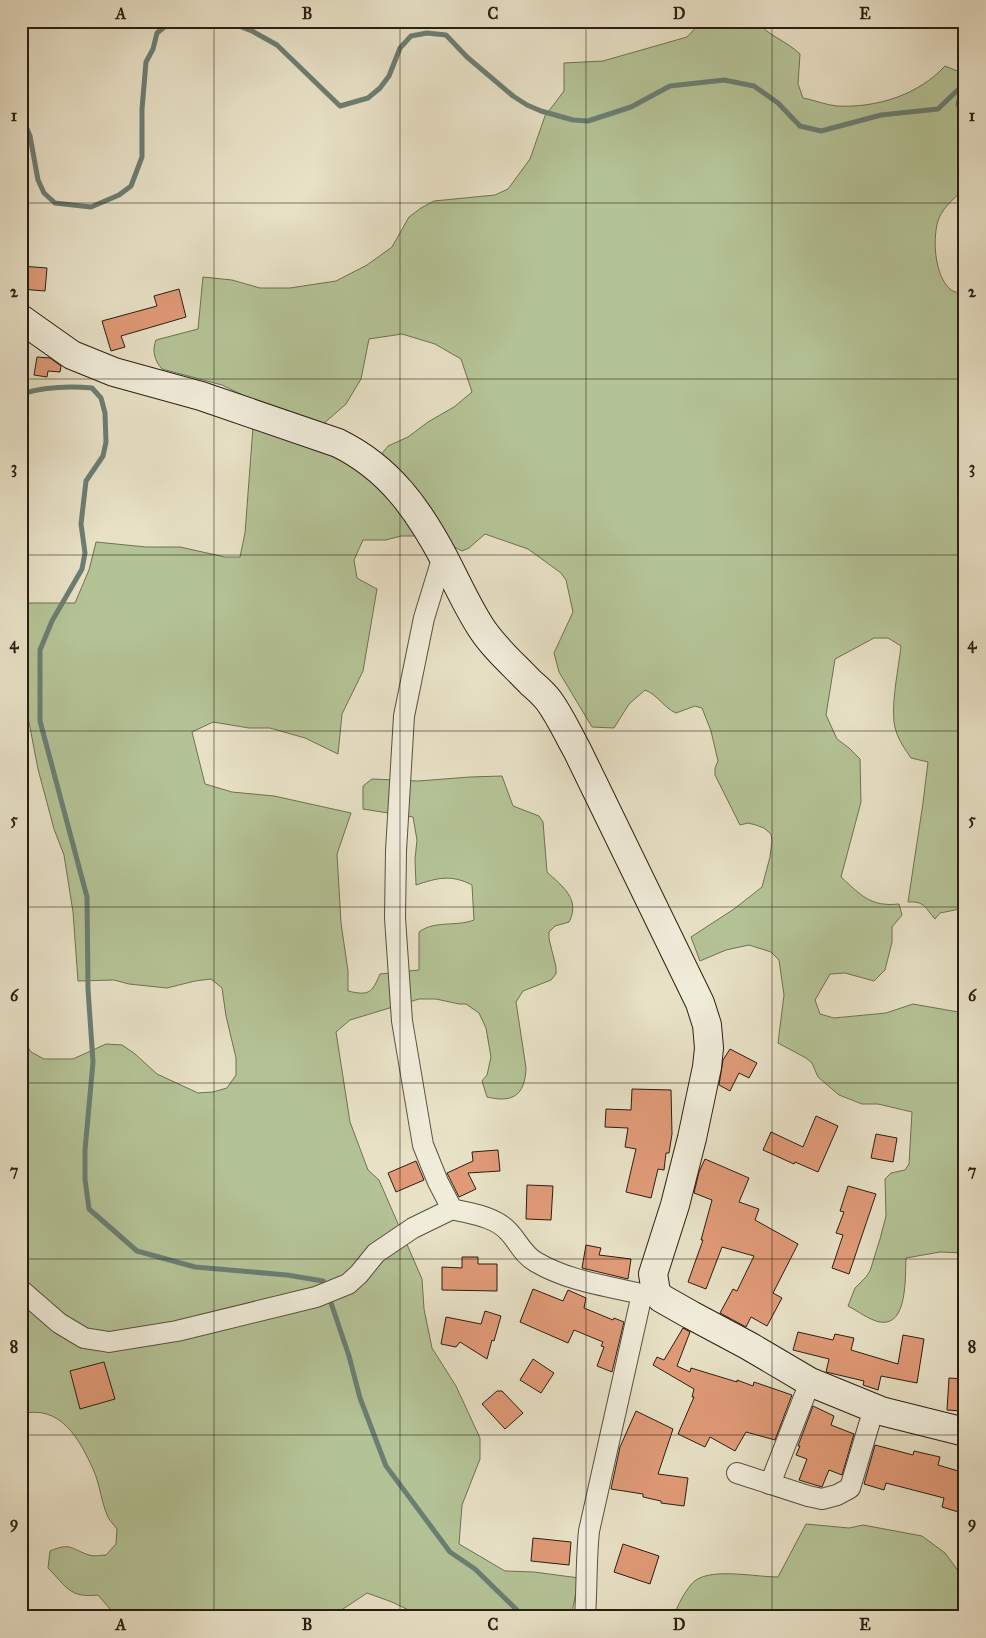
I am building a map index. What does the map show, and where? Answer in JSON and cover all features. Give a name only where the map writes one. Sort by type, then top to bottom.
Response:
[{"type":"main road","points":[[21,319],[72,355],[114,372],[257,414],[325,437],[358,452],[377,466],[392,481],[410,504],[443,556],[483,631],[492,643],[548,700],[557,714],[577,750],[700,1003],[707,1025],[709,1048],[707,1067],[675,1205],[653,1274],[649,1293],[749,1346],[810,1382],[874,1408],[965,1432]]},
{"type":"street","points":[[443,556],[424,618],[404,716],[394,918],[402,1021],[423,1145],[438,1182],[452,1209]]},
{"type":"street","points":[[21,1290],[59,1323],[84,1338],[108,1342],[177,1331],[316,1297],[348,1284],[359,1274],[376,1252],[413,1228],[452,1209],[492,1219],[509,1231],[523,1252],[536,1262],[578,1280],[649,1293],[589,1531],[586,1558],[587,1588],[585,1617]]},
{"type":"street","points":[[770,1484],[810,1382]]},
{"type":"street","points":[[737,1474],[822,1498],[837,1495],[850,1488],[874,1408]]},
{"type":"green space","points":[[702,21],[756,21],[800,54],[798,84],[803,98],[837,106],[867,105],[896,98],[922,85],[945,66],[965,74],[964,89],[960,89],[956,105],[965,122],[965,188],[941,213],[937,226],[935,245],[938,265],[945,283],[951,290],[965,295],[965,908],[940,913],[935,919],[921,904],[908,902],[928,762],[911,758],[900,742],[896,731],[894,701],[901,646],[888,638],[874,638],[835,659],[826,715],[837,739],[860,759],[861,802],[841,877],[860,894],[873,902],[899,904],[902,915],[892,927],[892,942],[885,970],[874,981],[845,973],[830,974],[815,1000],[820,1014],[834,1018],[886,1013],[913,1004],[964,1013],[965,1253],[940,1252],[906,1258],[903,1299],[896,1317],[889,1321],[876,1321],[848,1306],[855,1288],[870,1271],[880,1239],[886,1216],[885,1179],[891,1173],[905,1170],[909,1164],[912,1112],[878,1104],[862,1104],[839,1095],[818,1077],[812,1063],[778,1043],[784,995],[779,960],[771,952],[749,945],[726,950],[700,961],[691,937],[734,909],[762,887],[772,841],[771,834],[764,828],[748,823],[740,825],[715,775],[718,761],[711,731],[702,708],[695,706],[676,713],[645,690],[629,704],[614,728],[592,727],[559,672],[554,653],[573,612],[566,580],[561,573],[528,549],[485,534],[469,548],[462,551],[433,536],[401,536],[386,540],[363,540],[354,560],[357,578],[377,589],[363,671],[342,714],[338,754],[305,738],[270,728],[249,728],[213,722],[192,732],[205,784],[232,792],[274,796],[351,813],[337,854],[341,923],[348,971],[348,991],[365,993],[369,991],[375,985],[380,974],[419,970],[419,932],[425,928],[474,920],[472,885],[457,879],[444,878],[416,885],[415,859],[417,840],[413,817],[363,809],[363,786],[372,779],[418,781],[502,776],[513,806],[539,816],[543,822],[547,872],[564,888],[573,906],[569,922],[555,926],[549,932],[556,974],[551,980],[523,991],[516,1002],[526,1068],[525,1078],[520,1091],[510,1098],[496,1099],[487,1097],[482,1081],[487,1075],[491,1057],[486,1028],[479,1013],[466,1004],[436,999],[419,999],[350,1020],[336,1032],[350,1122],[368,1170],[379,1180],[422,1279],[424,1309],[432,1348],[456,1386],[480,1438],[480,1459],[462,1505],[459,1544],[505,1571],[534,1572],[579,1578],[571,1617],[423,1617],[392,1602],[367,1593],[331,1617],[117,1617],[98,1595],[74,1593],[48,1568],[50,1551],[57,1548],[71,1547],[93,1556],[106,1555],[116,1544],[117,1529],[108,1517],[95,1475],[74,1435],[57,1419],[47,1414],[35,1412],[21,1414],[21,1037],[31,1052],[44,1059],[73,1059],[106,1044],[122,1045],[157,1074],[198,1093],[213,1092],[227,1088],[236,1075],[236,1058],[226,1016],[222,988],[211,979],[167,988],[129,984],[114,980],[78,981],[73,912],[64,855],[54,829],[38,769],[21,677],[21,603],[75,603],[89,570],[96,542],[146,547],[180,547],[225,557],[240,557],[245,533],[255,401],[222,385],[162,369],[154,355],[156,340],[198,329],[203,277],[232,280],[260,288],[290,288],[336,281],[367,265],[392,247],[409,217],[434,201],[495,195],[508,189],[530,159],[545,116],[564,91],[564,63],[603,61],[687,37]],"holes":[[[402,334],[435,344],[461,359],[472,392],[454,407],[428,422],[408,437],[388,446],[368,471],[305,440],[346,404],[361,379],[369,339]]]},
{"type":"green space","points":[[806,1524],[849,1528],[863,1525],[922,1536],[945,1553],[965,1580],[965,1617],[673,1617],[689,1587],[696,1580],[704,1576],[736,1574],[778,1577]]},
{"type":"building","points":[[21,266],[47,268],[45,291],[21,289]]},
{"type":"building","points":[[179,289],[186,317],[121,336],[125,347],[111,351],[102,321],[157,306],[154,296]]},
{"type":"building","points":[[37,357],[50,358],[61,366],[60,372],[48,371],[47,377],[34,375]]},
{"type":"building","points":[[730,1049],[757,1063],[749,1078],[739,1073],[730,1091],[719,1085],[723,1060]]},
{"type":"building","points":[[632,1089],[671,1090],[672,1134],[669,1153],[666,1153],[664,1170],[658,1169],[651,1198],[626,1192],[636,1149],[625,1147],[628,1128],[605,1127],[606,1109],[631,1110]]},
{"type":"building","points":[[816,1116],[838,1126],[818,1172],[763,1150],[771,1132],[803,1147]]},
{"type":"building","points":[[876,1134],[897,1138],[893,1162],[871,1158]]},
{"type":"building","points":[[498,1150],[500,1171],[468,1173],[476,1189],[459,1197],[447,1173],[473,1161],[472,1152]]},
{"type":"building","points":[[705,1159],[749,1178],[739,1202],[759,1209],[755,1220],[798,1244],[773,1293],[782,1298],[767,1326],[751,1317],[746,1327],[720,1313],[733,1289],[737,1291],[754,1256],[722,1247],[706,1289],[688,1282],[703,1240],[701,1240],[712,1200],[694,1193],[699,1172]]},
{"type":"building","points":[[416,1161],[424,1180],[396,1192],[388,1173]]},
{"type":"building","points":[[527,1185],[553,1186],[551,1220],[526,1219]]},
{"type":"building","points":[[848,1186],[876,1194],[849,1274],[832,1268],[843,1235],[836,1233],[844,1212],[840,1211]]},
{"type":"building","points":[[586,1245],[601,1248],[599,1255],[631,1259],[628,1279],[582,1268]]},
{"type":"building","points":[[462,1257],[478,1257],[478,1264],[497,1264],[497,1291],[442,1290],[442,1267],[462,1268]]},
{"type":"building","points":[[533,1289],[563,1301],[568,1290],[586,1298],[584,1308],[613,1320],[614,1318],[624,1322],[612,1372],[597,1366],[604,1347],[601,1346],[603,1342],[574,1330],[568,1343],[520,1322]]},
{"type":"building","points":[[485,1311],[501,1316],[487,1359],[460,1342],[456,1347],[441,1344],[446,1317],[481,1324]]},
{"type":"building","points":[[683,1328],[690,1332],[677,1366],[690,1372],[691,1368],[753,1386],[754,1382],[792,1395],[775,1440],[746,1432],[735,1451],[710,1437],[705,1447],[678,1434],[694,1397],[692,1397],[694,1389],[653,1365],[657,1357],[664,1360]]},
{"type":"building","points":[[798,1332],[833,1340],[835,1334],[854,1338],[851,1350],[898,1364],[903,1335],[924,1339],[917,1383],[881,1376],[878,1390],[863,1385],[864,1381],[826,1372],[829,1359],[793,1350]]},
{"type":"building","points":[[533,1359],[554,1373],[541,1393],[520,1380]]},
{"type":"building","points":[[104,1362],[115,1399],[80,1409],[70,1371]]},
{"type":"building","points":[[949,1378],[965,1379],[963,1411],[947,1410]]},
{"type":"building","points":[[497,1391],[502,1391],[523,1413],[505,1429],[482,1404]]},
{"type":"building","points":[[813,1406],[834,1416],[831,1425],[854,1434],[842,1475],[829,1470],[822,1487],[799,1480],[807,1459],[796,1455]]},
{"type":"building","points":[[636,1411],[673,1429],[658,1474],[688,1478],[684,1506],[661,1503],[661,1501],[643,1497],[643,1494],[611,1489],[620,1447]]},
{"type":"building","points":[[875,1445],[913,1455],[914,1451],[940,1457],[938,1465],[965,1473],[965,1514],[942,1507],[944,1498],[886,1483],[884,1490],[864,1484]]},
{"type":"building","points":[[533,1538],[571,1542],[569,1565],[531,1561]]},
{"type":"building","points":[[623,1544],[659,1556],[650,1584],[614,1572]]},
{"type":"waterway","points":[[21,119],[30,136],[38,180],[44,193],[55,203],[91,207],[119,195],[131,186],[142,157],[142,109],[146,62],[153,49],[157,33],[175,21]]},
{"type":"waterway","points":[[226,21],[252,31],[277,45],[340,106],[368,98],[380,88],[389,76],[400,48],[411,36],[427,33],[446,35],[467,57],[513,96],[527,105],[573,120],[588,121],[631,107],[670,86],[724,80],[754,86],[778,103],[800,126],[821,131],[881,115],[938,109],[965,83]]},
{"type":"waterway","points":[[21,394],[56,388],[92,388],[101,398],[105,413],[106,442],[103,456],[86,481],[81,524],[85,553],[82,569],[52,621],[40,650],[40,721],[87,897],[88,989],[93,1062],[85,1150],[85,1179],[89,1209],[137,1251],[195,1267],[287,1275],[323,1281],[326,1289]]},
{"type":"waterway","points":[[329,1297],[349,1356],[360,1398],[386,1466],[450,1552],[475,1569],[524,1617]]}]
